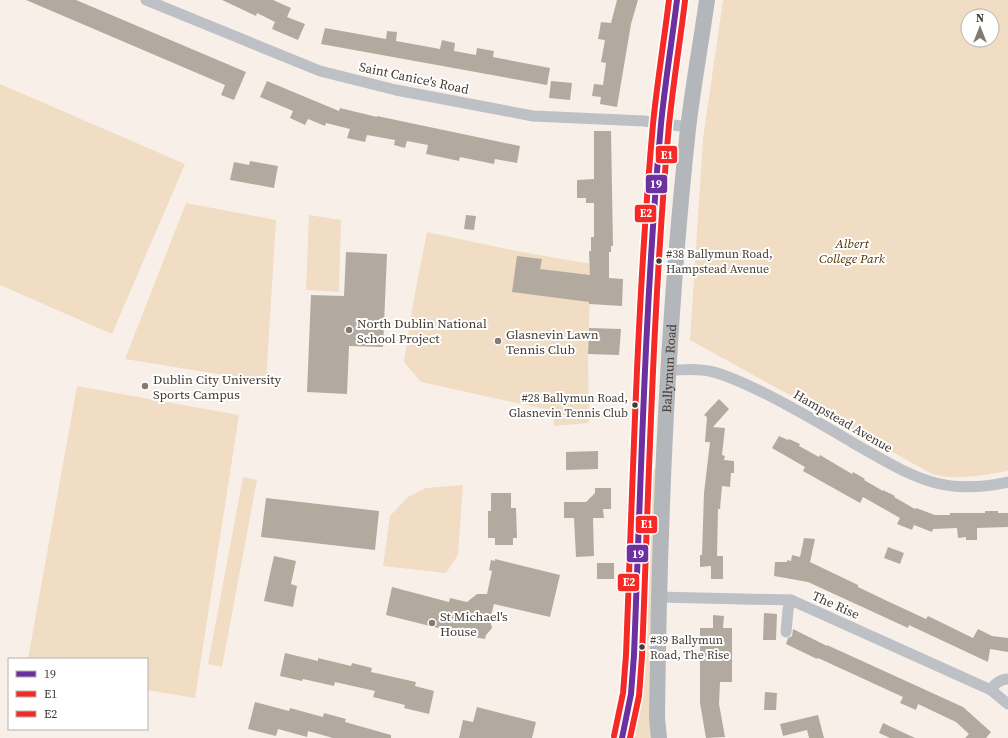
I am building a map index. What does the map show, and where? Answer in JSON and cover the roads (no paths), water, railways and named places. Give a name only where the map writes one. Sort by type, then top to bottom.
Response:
[{"type":"main road","name":"Ballymun Road","points":[[622,738],[631,694],[634,655],[650,268],[661,123],[677,0]]},
{"type":"main road","name":"Ballymun Road","points":[[659,738],[657,718],[658,598],[668,371],[688,127],[707,0]]},
{"type":"main road","points":[[645,370],[668,371]]},
{"type":"street","name":"Saint Canice's Road","points":[[146,0],[320,71],[396,90],[533,116],[644,121],[688,127]]},
{"type":"street","name":"Hampstead Avenue","points":[[668,371],[688,369],[706,370],[732,378],[770,396],[901,470],[936,483],[955,486],[974,486],[993,485],[1008,482]]},
{"type":"street","name":"The Rise","points":[[658,598],[790,600],[991,690],[1008,704]]},
{"type":"street","points":[[786,632],[790,600]]},
{"type":"street","points":[[991,690],[994,685],[1008,679]]},
{"type":"place","name":"#38 Ballymun Road, Hampstead Avenue","points":[[659,261]]},
{"type":"place","name":"North Dublin National School Project","points":[[349,330]]},
{"type":"place","name":"Glasnevin Lawn Tennis Club","points":[[498,341]]},
{"type":"place","name":"Dublin City University Sports Campus","points":[[145,386]]},
{"type":"place","name":"#28 Ballymun Road, Glasnevin Tennis Club","points":[[635,405]]},
{"type":"place","name":"St Michael's House","points":[[432,623]]},
{"type":"place","name":"#39 Ballymun Road, The Rise","points":[[642,647]]},
{"type":"park label","name":"Albert College Park","points":[[852,250]]}]
